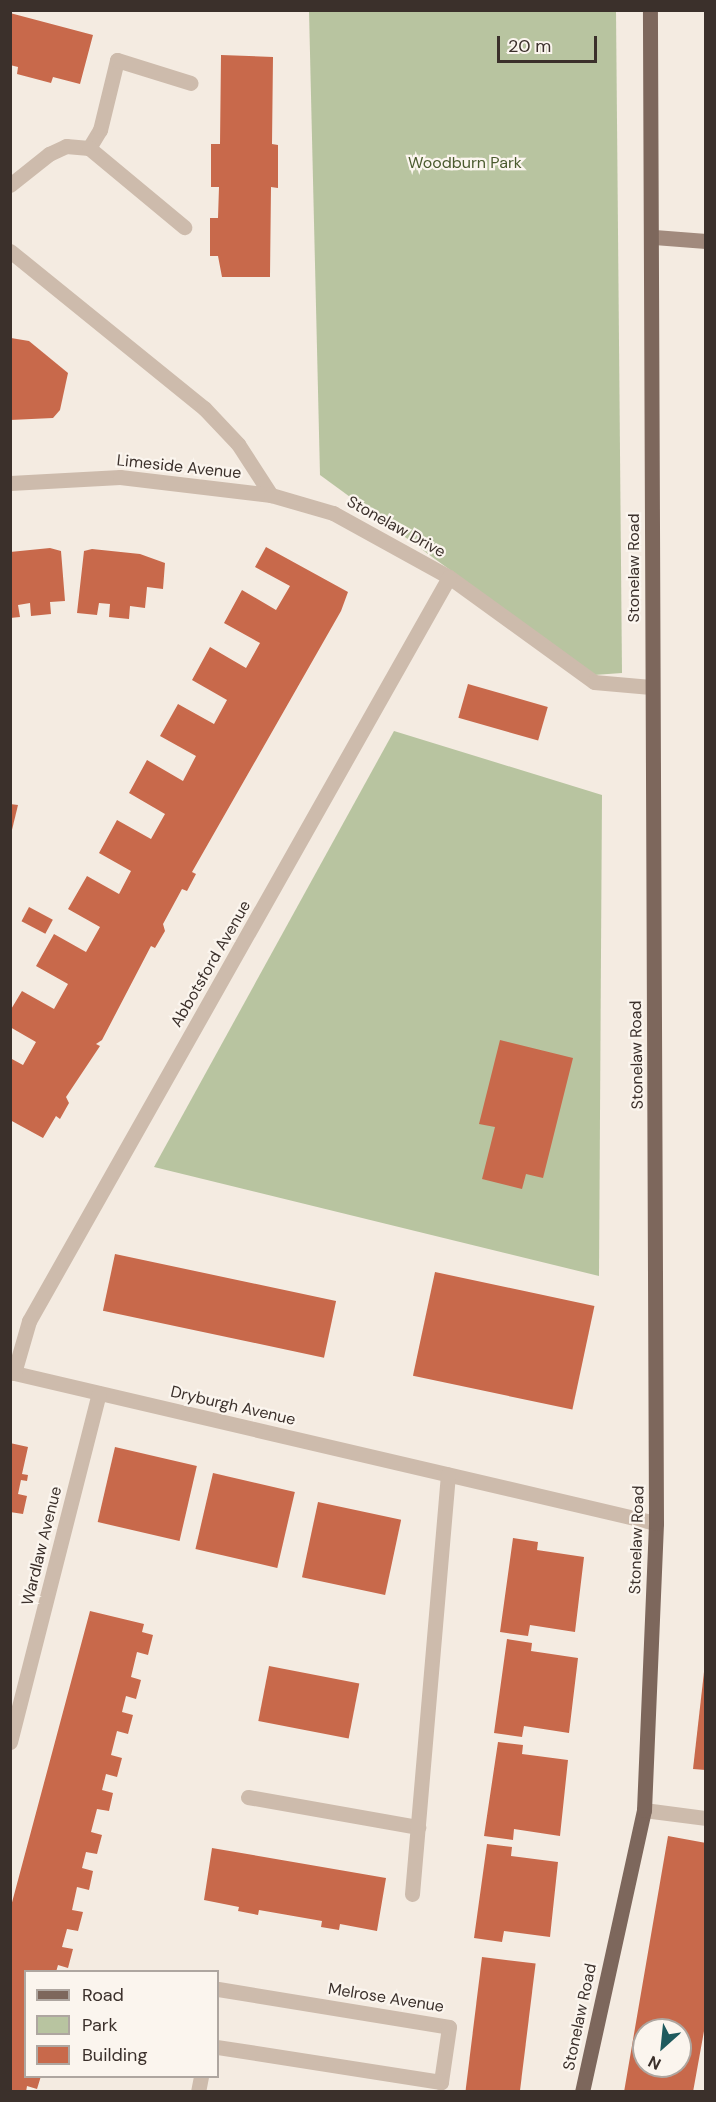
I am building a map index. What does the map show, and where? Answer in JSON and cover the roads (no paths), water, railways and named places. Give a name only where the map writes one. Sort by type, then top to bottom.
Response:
[{"type":"main road","name":"Stonelaw Road","points":[[582,2091],[644,1810],[656,1523],[651,687],[654,237],[650,10]]},
{"type":"street","points":[[88,148],[100,130],[117,60],[191,83]]},
{"type":"street","points":[[10,185],[49,154],[66,147],[88,148],[184,227]]},
{"type":"street","points":[[654,237],[705,241]]},
{"type":"street","points":[[10,251],[204,408],[238,444],[271,495]]},
{"type":"street","name":"Limeside Avenue","points":[[10,483],[120,477],[271,495]]},
{"type":"street","name":"Stonelaw Drive","points":[[271,495],[333,513],[449,577],[594,682],[651,687]]},
{"type":"street","name":"Abbotsford Avenue","points":[[12,1372],[29,1321],[449,577]]},
{"type":"street","name":"Dryburgh Avenue","points":[[12,1372],[656,1523]]},
{"type":"street","name":"Wardlaw Avenue","points":[[10,1742],[99,1393]]},
{"type":"street","points":[[412,1894],[448,1475]]},
{"type":"street","points":[[248,1797],[418,1827]]},
{"type":"street","points":[[644,1810],[705,1818]]},
{"type":"street","name":"Melrose Avenue","points":[[219,1989],[449,2027],[441,2082],[219,2047]]},
{"type":"park label","name":"Woodburn Park","points":[[465,163]]}]
